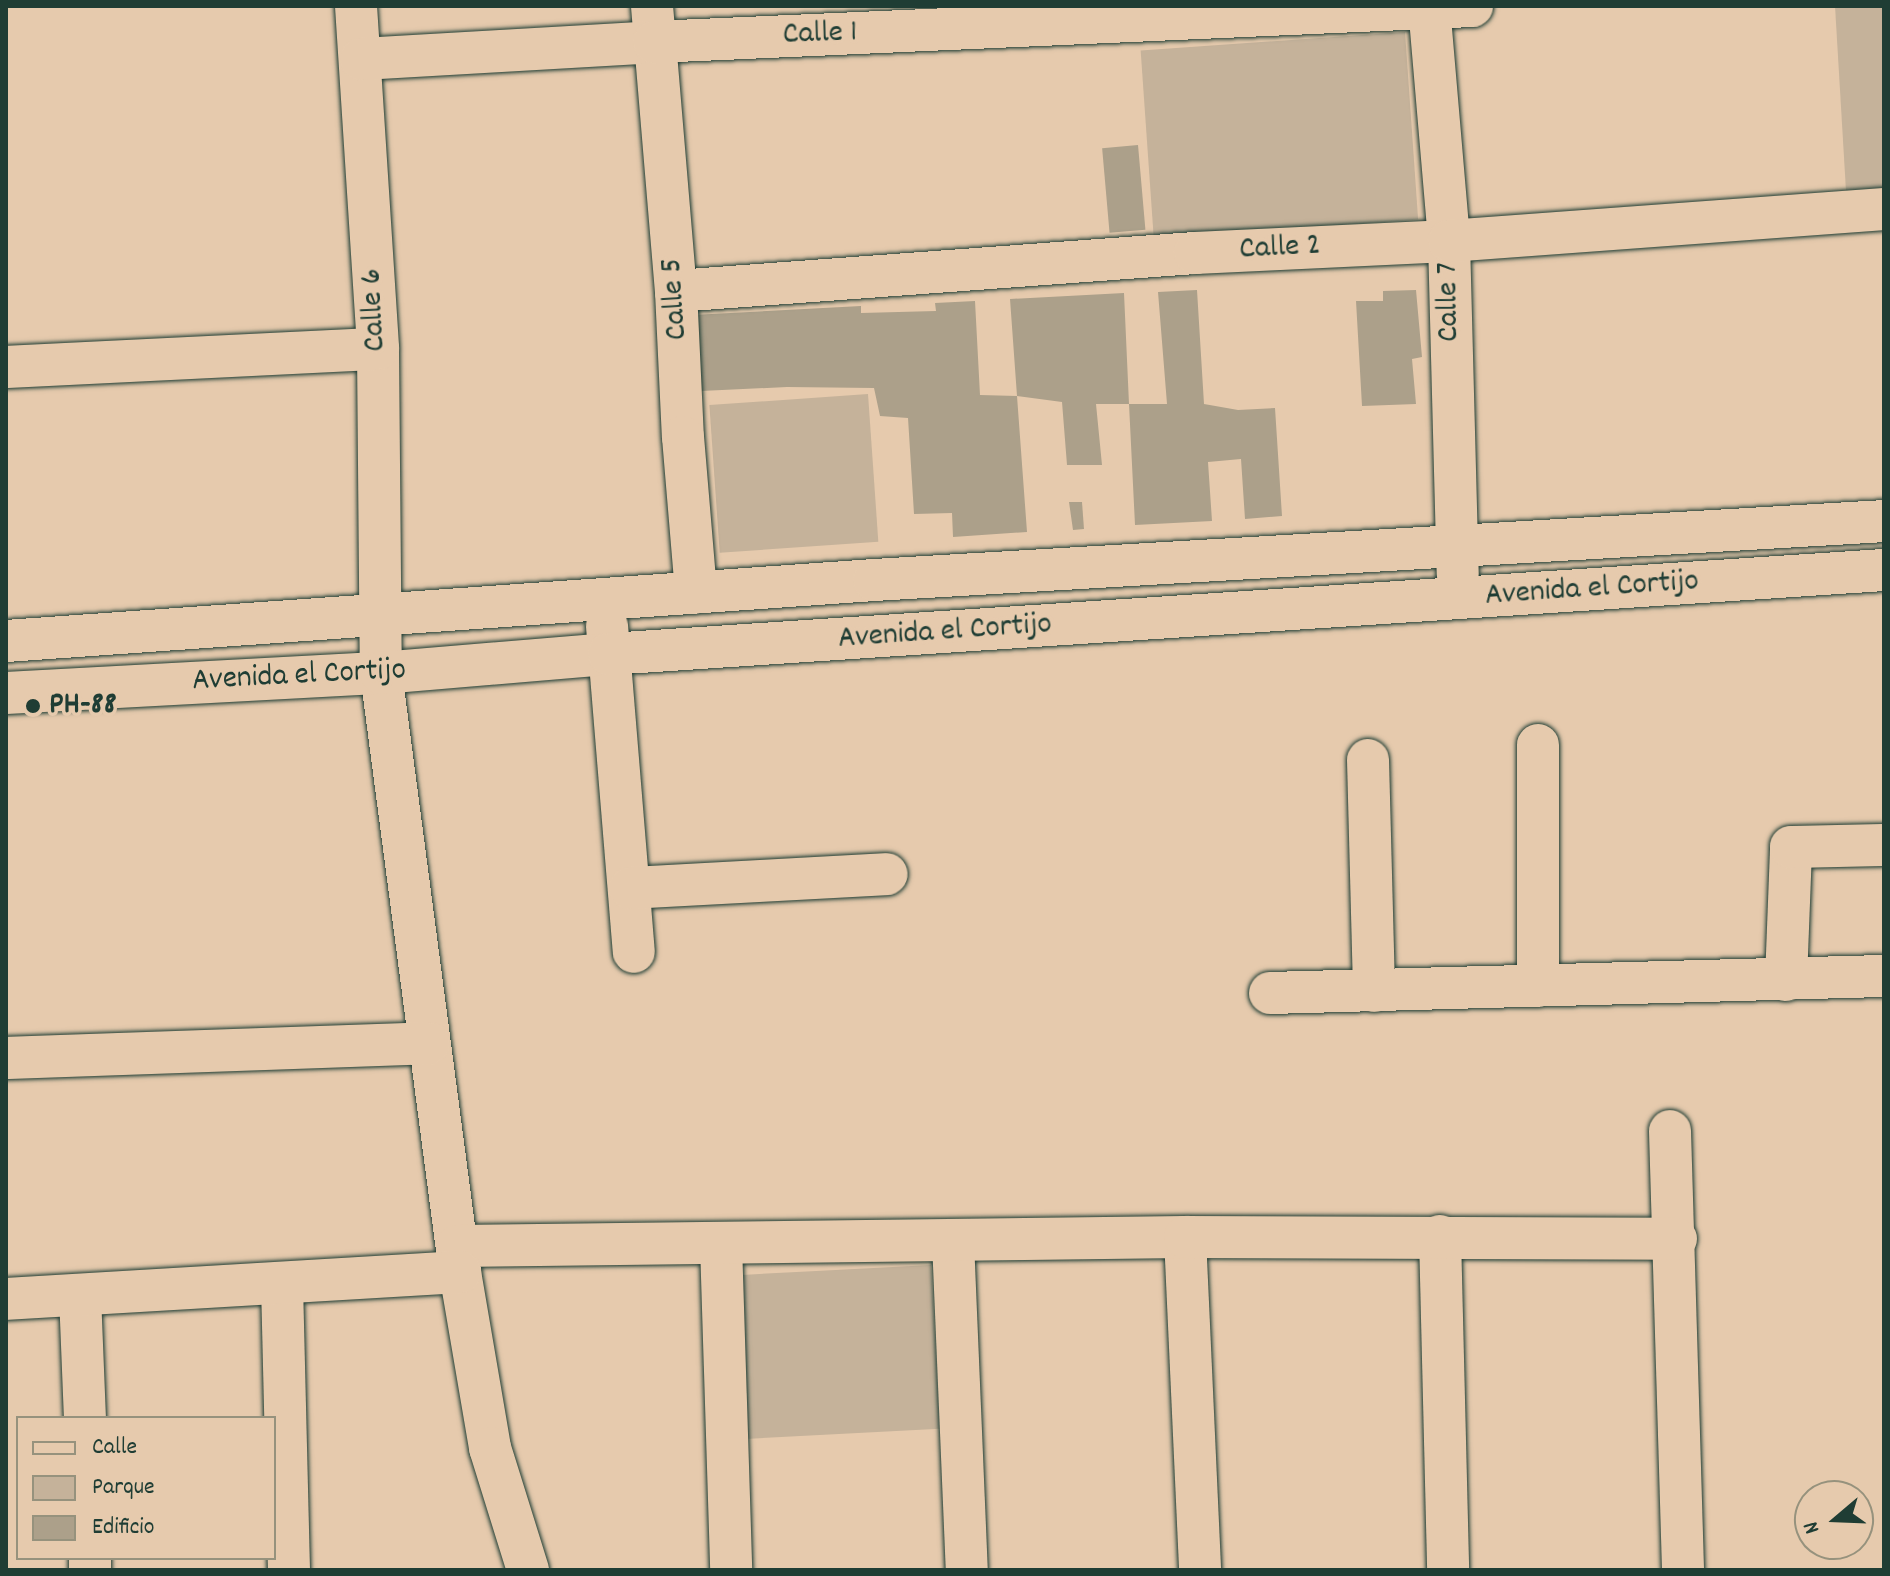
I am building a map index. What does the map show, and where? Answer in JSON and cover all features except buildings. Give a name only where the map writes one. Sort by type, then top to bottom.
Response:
[{"type":"street","name":"Calle 6","points":[[356,6],[378,349],[383,614],[381,673],[458,1259],[490,1448],[528,1570]]},
{"type":"street","name":"Calle 1","points":[[361,59],[653,24],[1472,6]]},
{"type":"street","name":"Calle 7","points":[[1429,8],[1449,241],[1458,599]]},
{"type":"street","name":"Calle 5","points":[[653,24],[676,291],[683,437],[696,592]]},
{"type":"street","name":"Calle 2","points":[[676,291],[1195,253],[1449,241],[1884,209]]},
{"type":"street","points":[[6,367],[378,349]]},
{"type":"street","name":"Avenida el Cortijo","points":[[6,641],[696,592],[1884,521]]},
{"type":"street","name":"Avenida el Cortijo","points":[[6,693],[381,673],[609,654],[1884,570]]},
{"type":"street","points":[[604,600],[634,952]]},
{"type":"street","points":[[1538,745],[1538,986]]},
{"type":"street","points":[[1368,760],[1374,991]]},
{"type":"street","points":[[1786,980],[1791,847],[1884,845]]},
{"type":"street","points":[[630,888],[887,874]]},
{"type":"street","points":[[1270,993],[1884,976]]},
{"type":"street","points":[[6,1058],[429,1043]]},
{"type":"street","points":[[1670,1131],[1676,1239],[1683,1570]]},
{"type":"street","points":[[1440,1236],[1448,1570]]},
{"type":"street","points":[[6,1299],[282,1284],[458,1259],[721,1244],[1185,1237],[1676,1239]]},
{"type":"street","points":[[1185,1237],[1200,1570]]},
{"type":"street","points":[[953,1241],[967,1570]]},
{"type":"street","points":[[721,1244],[731,1570]]},
{"type":"street","points":[[282,1284],[289,1570]]},
{"type":"street","points":[[80,1295],[85,1416]]},
{"type":"green space","points":[[1835,6],[1884,6],[1884,190],[1846,191]]},
{"type":"green space","points":[[1405,32],[1418,220],[1154,238],[1141,50]]},
{"type":"green space","points":[[868,394],[878,542],[720,553],[709,405]]},
{"type":"green space","points":[[931,1265],[940,1429],[746,1439],[737,1275]]},
{"type":"place","name":"PH-88","points":[[33,706]]}]
